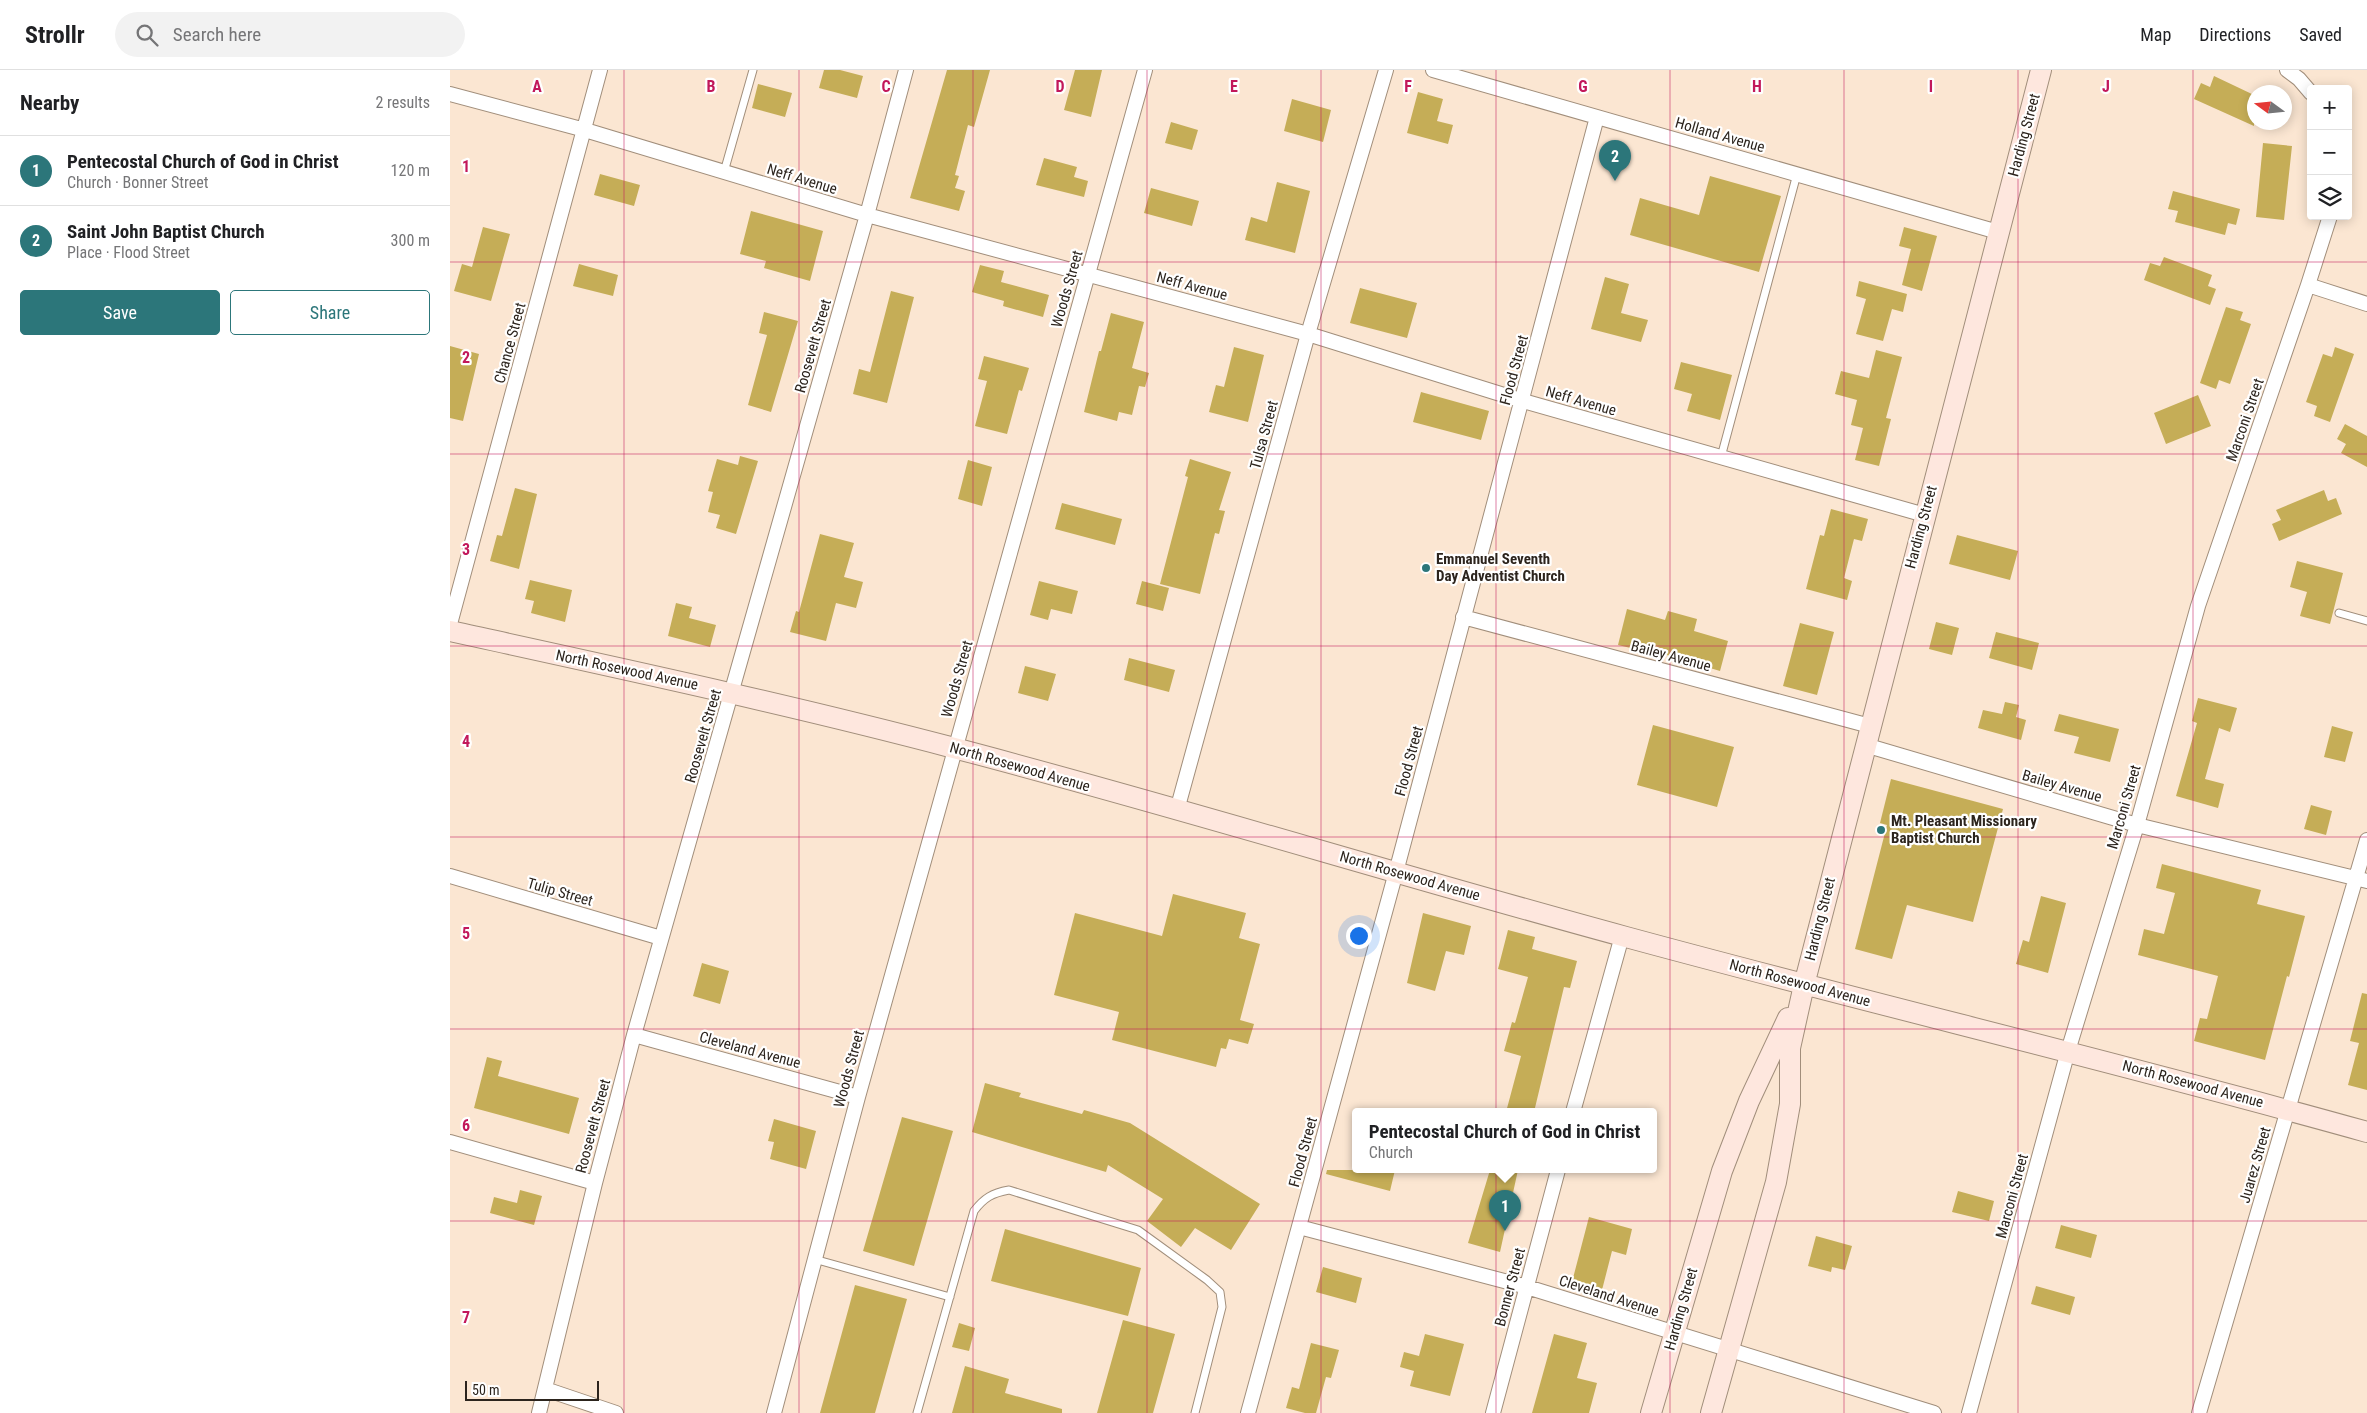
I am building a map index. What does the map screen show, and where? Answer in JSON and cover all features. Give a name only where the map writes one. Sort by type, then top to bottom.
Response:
[{"type":"street","name":"Chance Street","points":[[450,624],[600,70]]},
{"type":"street","name":"Roosevelt Street","points":[[539,1413],[595,1183],[634,1035],[867,215],[906,70]]},
{"type":"street","name":"Woods Street","points":[[774,1413],[858,1097],[1145,70]]},
{"type":"street","name":"Tulsa Street","points":[[1177,810],[1308,334],[1386,70]]},
{"type":"street","name":"Holland Avenue","points":[[1433,70],[1998,232]]},
{"type":"street","name":"Harding Street","points":[[1711,1413],[1776,1182],[1790,1104],[1790,1048],[1804,985],[2041,70]]},
{"type":"street","points":[[2287,70],[2307,88]]},
{"type":"street","name":"Neff Avenue","points":[[450,94],[584,130],[867,215],[1308,334],[1523,401],[1925,515]]},
{"type":"street","name":"Flood Street","points":[[1248,1413],[1523,401],[1597,117]]},
{"type":"street","name":"Marconi Street","points":[[1969,1413],[2068,1051],[2137,825],[2198,606],[2329,220]]},
{"type":"street","points":[[2308,285],[2367,304]]},
{"type":"street","name":"Bailey Avenue","points":[[1463,617],[1867,736],[2137,825],[2362,880]]},
{"type":"street","name":"North Rosewood Avenue","points":[[450,631],[732,693],[955,748],[1622,936],[1804,985],[2068,1051],[2367,1132]]},
{"type":"street","name":"Juarez Street","points":[[2199,1413],[2288,1110],[2362,880],[2367,840]]},
{"type":"street","name":"Tulip Street","points":[[450,876],[661,938]]},
{"type":"street","points":[[1573,1108],[1622,936]]},
{"type":"street","name":"Harding Street","points":[[1652,1413],[1726,1162],[1749,1101],[1804,985]]},
{"type":"street","name":"Cleveland Avenue","points":[[634,1035],[858,1097]]},
{"type":"street","points":[[450,1142],[595,1183]]},
{"type":"street","name":"Bonner Street","points":[[1493,1413],[1557,1173]]},
{"type":"street","name":"Cleveland Avenue","points":[[1300,1227],[1527,1287],[1728,1351],[1934,1413]]},
{"type":"street","points":[[545,1389],[616,1413]]},
{"type":"lane","points":[[724,172],[753,70]]},
{"type":"lane","points":[[1722,458],[1797,174]]},
{"type":"lane","points":[[2340,613],[2367,621]]},
{"type":"lane","points":[[917,1413],[974,1211],[983,1200],[994,1193],[1009,1190],[1138,1230],[1207,1280],[1220,1292],[1222,1307],[1195,1413]]},
{"type":"lane","points":[[814,1259],[950,1297]]},
{"type":"building","points":[[824,70],[840,70],[863,76],[857,98],[819,88]]},
{"type":"building","points":[[947,70],[990,70],[974,127],[968,125],[955,175],[959,176],[955,188],[965,191],[959,211],[910,198]]},
{"type":"building","points":[[1075,70],[1102,70],[1091,117],[1064,110]]},
{"type":"building","points":[[2214,76],[2247,92],[2247,123],[2194,99],[2201,83],[2210,87]]},
{"type":"building","points":[[758,84],[792,93],[785,117],[752,108]]},
{"type":"building","points":[[1418,92],[1443,99],[1437,121],[1453,125],[1448,144],[1407,133]]},
{"type":"building","points":[[1292,99],[1331,110],[1323,142],[1284,131]]},
{"type":"building","points":[[1171,122],[1198,130],[1192,150],[1165,143]]},
{"type":"building","points":[[2263,143],[2292,146],[2284,220],[2256,217]]},
{"type":"building","points":[[1044,158],[1077,167],[1074,177],[1088,181],[1084,197],[1036,185]]},
{"type":"building","points":[[600,174],[640,185],[634,206],[594,195]]},
{"type":"building","points":[[1710,176],[1781,196],[1759,272],[1630,235],[1640,198],[1699,215]]},
{"type":"building","points":[[1277,182],[1310,191],[1295,253],[1245,240],[1251,217],[1267,222]]},
{"type":"building","points":[[1151,188],[1199,201],[1192,226],[1144,213]]},
{"type":"building","points":[[2173,191],[2240,209],[2236,225],[2228,223],[2225,235],[2175,222],[2178,211],[2168,209]]},
{"type":"building","points":[[751,211],[823,231],[810,281],[764,268],[766,261],[740,254]]},
{"type":"building","points":[[483,227],[510,234],[491,301],[454,291],[462,264],[472,267]]},
{"type":"building","points":[[1904,227],[1937,236],[1922,291],[1902,285],[1911,249],[1899,246]]},
{"type":"building","points":[[2164,257],[2212,275],[2208,286],[2216,289],[2210,305],[2144,280],[2150,263],[2160,266]]},
{"type":"building","points":[[579,264],[618,275],[613,296],[573,286]]},
{"type":"building","points":[[980,265],[1004,271],[1001,282],[1049,295],[1043,317],[1003,306],[1004,301],[972,292]]},
{"type":"building","points":[[1605,277],[1629,284],[1621,313],[1648,320],[1641,342],[1591,329]]},
{"type":"building","points":[[1859,281],[1907,294],[1903,312],[1892,309],[1883,341],[1856,334],[1866,299],[1856,296]]},
{"type":"building","points":[[1360,288],[1417,303],[1407,338],[1350,323]]},
{"type":"building","points":[[891,291],[914,297],[887,403],[853,394],[859,369],[870,372]]},
{"type":"building","points":[[2226,307],[2243,312],[2240,320],[2251,324],[2230,384],[2219,380],[2216,389],[2200,383]]},
{"type":"building","points":[[764,312],[798,321],[771,412],[748,405],[767,335],[759,333]]},
{"type":"building","points":[[1111,313],[1144,322],[1132,368],[1149,373],[1145,387],[1139,386],[1132,415],[1119,412],[1117,421],[1084,412],[1099,351],[1101,351]]},
{"type":"building","points":[[450,346],[479,354],[463,421],[450,418]]},
{"type":"building","points":[[1234,347],[1264,355],[1248,422],[1209,412],[1216,385],[1224,387]]},
{"type":"building","points":[[2335,347],[2354,354],[2330,422],[2314,416],[2317,406],[2306,402],[2323,354],[2332,357]]},
{"type":"building","points":[[1876,350],[1902,357],[1886,418],[1891,419],[1879,466],[1855,460],[1863,428],[1851,425],[1857,400],[1835,394],[1841,371],[1869,378]]},
{"type":"building","points":[[984,356],[1029,368],[1022,391],[1019,390],[1007,434],[975,426],[987,381],[978,379]]},
{"type":"building","points":[[1681,362],[1732,375],[1720,420],[1687,411],[1692,394],[1674,389]]},
{"type":"building","points":[[1421,392],[1489,411],[1481,440],[1413,422]]},
{"type":"building","points":[[2198,395],[2211,426],[2166,444],[2154,413]]},
{"type":"building","points":[[2345,424],[2367,436],[2367,467],[2341,453],[2346,444],[2337,439]]},
{"type":"building","points":[[740,456],[758,461],[736,534],[716,528],[720,515],[708,512],[713,492],[708,491],[717,459],[738,465]]},
{"type":"building","points":[[1190,459],[1231,472],[1219,510],[1225,511],[1219,534],[1215,533],[1200,594],[1160,584],[1188,477],[1185,476]]},
{"type":"building","points":[[968,460],[992,467],[982,506],[958,499]]},
{"type":"building","points":[[515,488],[537,494],[519,569],[490,561],[497,535],[502,536]]},
{"type":"building","points":[[2324,490],[2328,501],[2336,498],[2342,514],[2279,541],[2272,524],[2281,520],[2276,510]]},
{"type":"building","points":[[1062,503],[1122,519],[1115,545],[1055,529]]},
{"type":"building","points":[[1831,509],[1868,519],[1862,541],[1854,539],[1844,578],[1852,581],[1847,600],[1806,589],[1820,535],[1824,536]]},
{"type":"building","points":[[820,534],[854,543],[844,577],[863,582],[856,608],[836,603],[826,641],[790,632],[796,611],[799,612]]},
{"type":"building","points":[[1957,535],[2018,551],[2010,580],[1949,564]]},
{"type":"building","points":[[2297,561],[2343,573],[2330,624],[2300,616],[2307,592],[2290,587]]},
{"type":"building","points":[[530,580],[572,590],[565,622],[531,613],[534,601],[525,599]]},
{"type":"building","points":[[1039,581],[1078,591],[1072,614],[1051,609],[1048,620],[1030,615]]},
{"type":"building","points":[[1142,581],[1169,588],[1163,611],[1136,604]]},
{"type":"building","points":[[676,603],[692,607],[689,618],[716,625],[710,647],[668,636]]},
{"type":"building","points":[[1627,609],[1665,620],[1668,611],[1697,619],[1694,631],[1728,641],[1720,671],[1640,647],[1639,650],[1618,645]]},
{"type":"building","points":[[1936,622],[1959,628],[1952,655],[1929,649]]},
{"type":"building","points":[[1800,623],[1834,632],[1817,695],[1783,686]]},
{"type":"building","points":[[1996,632],[2039,643],[2032,670],[1989,658]]},
{"type":"building","points":[[1129,658],[1175,670],[1169,692],[1124,680]]},
{"type":"building","points":[[1025,666],[1056,674],[1048,701],[1018,693]]},
{"type":"building","points":[[2198,698],[2237,708],[2230,732],[2219,728],[2205,779],[2224,784],[2218,808],[2176,796],[2197,723],[2192,721]]},
{"type":"building","points":[[2005,702],[2019,705],[2016,717],[2026,720],[2021,740],[1978,728],[1983,710],[2002,714]]},
{"type":"building","points":[[2059,714],[2119,729],[2110,762],[2074,753],[2079,737],[2054,731]]},
{"type":"building","points":[[1653,725],[1734,747],[1717,807],[1637,785]]},
{"type":"building","points":[[2332,726],[2353,732],[2345,762],[2324,757]]},
{"type":"building","points":[[1891,779],[2003,809],[1973,922],[1907,905],[1892,959],[1855,949],[1887,825],[1880,823]]},
{"type":"building","points":[[2311,805],[2332,811],[2326,835],[2304,829]]},
{"type":"building","points":[[2162,864],[2261,890],[2257,904],[2305,916],[2265,1060],[2194,1041],[2200,1018],[2207,1019],[2218,976],[2138,955],[2144,929],[2164,934],[2175,893],[2156,888]]},
{"type":"building","points":[[1173,894],[1246,913],[1239,938],[1260,944],[1240,1020],[1254,1024],[1248,1044],[1229,1039],[1226,1049],[1221,1048],[1216,1067],[1112,1040],[1119,1012],[1054,995],[1075,913],[1162,936]]},
{"type":"building","points":[[2041,896],[2066,903],[2048,973],[2016,964],[2023,940],[2029,942]]},
{"type":"building","points":[[1423,913],[1471,926],[1464,955],[1446,951],[1435,991],[1407,983]]},
{"type":"building","points":[[1508,930],[1535,937],[1532,949],[1577,961],[1570,988],[1564,987],[1535,1108],[1507,1108],[1521,1056],[1504,1051],[1512,1022],[1515,1023],[1528,977],[1498,969]]},
{"type":"building","points":[[702,963],[729,971],[720,1004],[693,996]]},
{"type":"building","points":[[2362,993],[2367,994],[2367,1090],[2348,1085],[2359,1043],[2350,1041]]},
{"type":"building","points":[[487,1057],[502,1061],[498,1076],[579,1098],[569,1134],[474,1108]]},
{"type":"building","points":[[985,1083],[1021,1093],[1019,1097],[1082,1114],[1084,1110],[1130,1123],[1260,1204],[1231,1250],[1195,1228],[1181,1247],[1147,1221],[1163,1199],[1108,1165],[1106,1172],[972,1132]]},
{"type":"building","points":[[902,1117],[953,1131],[914,1266],[863,1251]]},
{"type":"building","points":[[774,1119],[816,1131],[806,1169],[770,1159],[774,1142],[768,1141]]},
{"type":"building","points":[[1327,1170],[1352,1170],[1352,1173],[1394,1173],[1390,1191],[1326,1174]]},
{"type":"building","points":[[1489,1173],[1517,1173],[1500,1252],[1468,1243]]},
{"type":"building","points":[[520,1190],[542,1196],[534,1225],[490,1213],[494,1197],[517,1203]]},
{"type":"building","points":[[1958,1191],[1994,1201],[1989,1221],[1952,1212]]},
{"type":"building","points":[[1589,1217],[1632,1229],[1626,1255],[1612,1251],[1602,1290],[1572,1282]]},
{"type":"building","points":[[2061,1225],[2097,1235],[2091,1258],[2055,1248]]},
{"type":"building","points":[[1005,1229],[1141,1268],[1128,1316],[991,1281]]},
{"type":"building","points":[[1816,1236],[1852,1246],[1845,1270],[1832,1267],[1831,1272],[1808,1266]]},
{"type":"building","points":[[1323,1267],[1362,1278],[1356,1303],[1316,1292]]},
{"type":"building","points":[[855,1285],[907,1299],[875,1413],[820,1413]]},
{"type":"building","points":[[2036,1286],[2075,1297],[2070,1315],[2031,1304]]},
{"type":"building","points":[[1123,1320],[1175,1334],[1153,1413],[1097,1413]]},
{"type":"building","points":[[959,1323],[975,1328],[969,1351],[952,1347]]},
{"type":"building","points":[[1425,1334],[1464,1344],[1450,1396],[1410,1386],[1414,1371],[1400,1367],[1404,1352],[1419,1356]]},
{"type":"building","points":[[1554,1334],[1587,1343],[1577,1378],[1597,1383],[1589,1413],[1532,1413]]},
{"type":"building","points":[[1311,1343],[1339,1350],[1331,1378],[1326,1377],[1316,1413],[1305,1413],[1286,1408],[1292,1387],[1299,1389]]},
{"type":"building","points":[[965,1366],[1009,1379],[1005,1393],[1062,1409],[1062,1413],[952,1413]]},
{"type":"place","name":"Saint John Baptist Church","points":[[1615,181]]},
{"type":"place","name":"Emmanuel Seventh Day Adventist Church","points":[[1426,568]]},
{"type":"place","name":"Mt. Pleasant Missionary Baptist Church","points":[[1881,830]]},
{"type":"place","name":"Pentecostal Church of God in Christ","points":[[1505,1231]]}]
